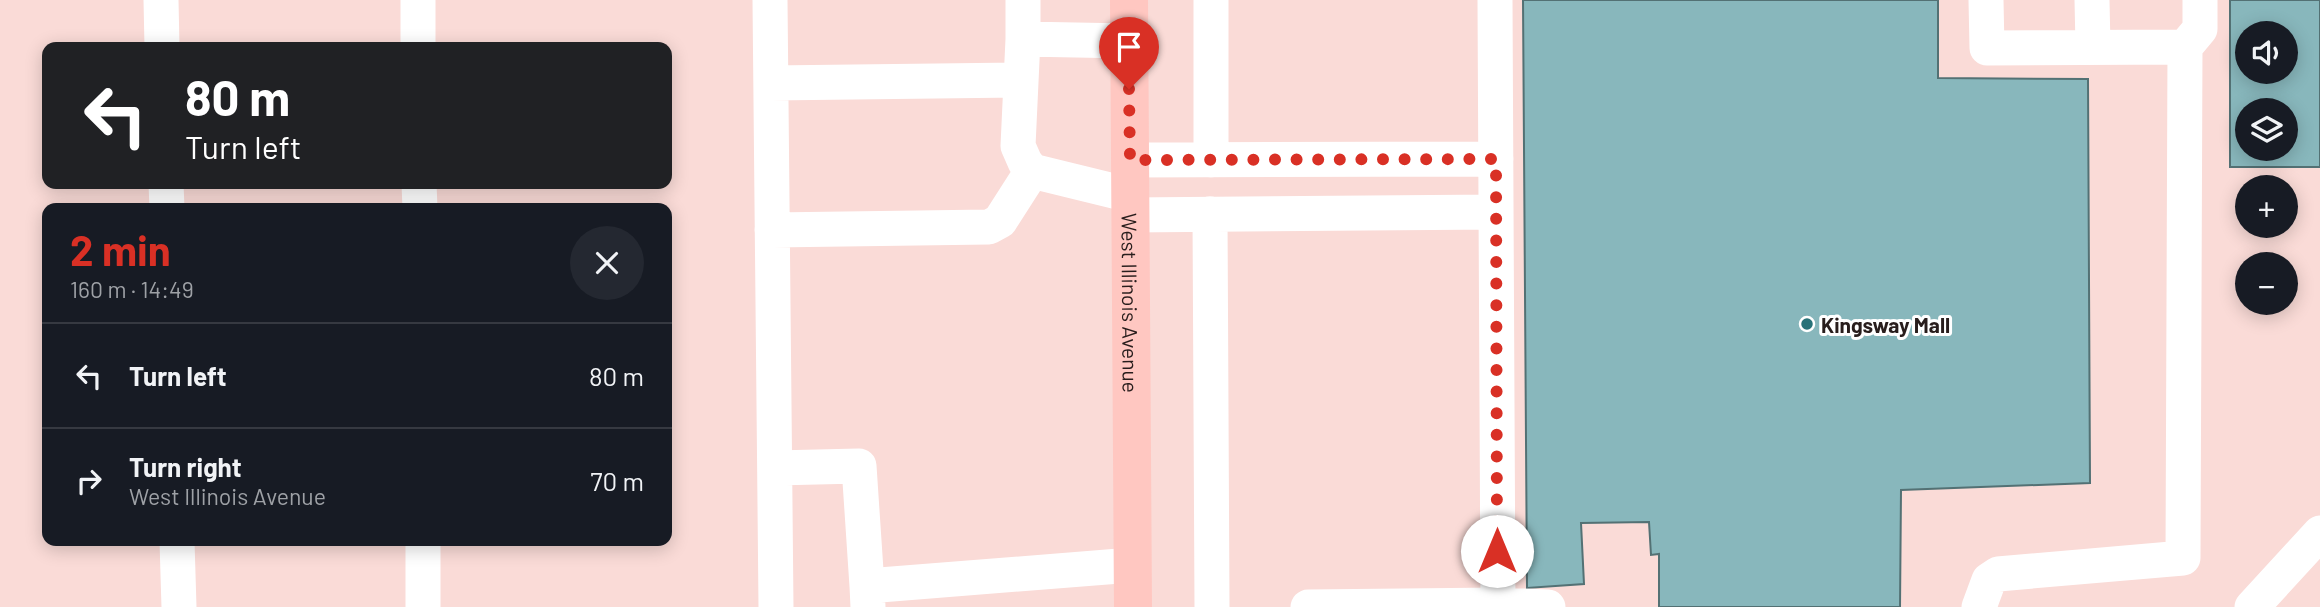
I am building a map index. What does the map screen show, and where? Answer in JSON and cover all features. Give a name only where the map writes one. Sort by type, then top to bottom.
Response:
[{"type":"main road","name":"West Illinois Avenue","points":[[1129,0],[1133,607]]},
{"type":"street","points":[[160,0],[162,42]]},
{"type":"street","points":[[418,0],[418,42]]},
{"type":"street","points":[[770,0],[776,607]]},
{"type":"street","points":[[1023,0],[1018,146],[1032,171],[1130,190],[1210,214],[1496,212]]},
{"type":"street","points":[[1211,0],[1211,160]]},
{"type":"street","points":[[1495,0],[1498,606]]},
{"type":"street","points":[[1986,0],[1987,48],[2185,47]]},
{"type":"street","points":[[2092,0],[2093,47]]},
{"type":"street","points":[[1979,607],[1989,580],[1998,574],[2183,558],[2185,47],[2200,29],[2200,0]]},
{"type":"street","points":[[1023,39],[1129,41]]},
{"type":"street","points":[[771,83],[1021,80]]},
{"type":"street","points":[[1130,190],[1211,160],[1496,159]]},
{"type":"street","points":[[772,230],[989,227],[1000,220],[1032,171]]},
{"type":"street","points":[[1210,214],[1212,607]]},
{"type":"street","points":[[775,468],[859,466],[867,597],[1132,565]]},
{"type":"street","points":[[2252,607],[2320,533]]},
{"type":"street","points":[[177,546],[179,607]]},
{"type":"street","points":[[423,546],[423,607]]},
{"type":"street","points":[[1308,607],[1548,607]]},
{"type":"building","name":"Kingsway Mall","points":[[1523,0],[1938,0],[1938,78],[2088,79],[2090,483],[1901,490],[1900,607],[1659,607],[1659,554],[1651,555],[1649,522],[1581,523],[1584,584],[1527,588]]},
{"type":"building","points":[[2230,0],[2320,0],[2320,167],[2230,167]]},
{"type":"place","name":"Kingsway Mall","points":[[1807,324]]},
{"type":"route","points":[[1129,89],[1130,160],[1496,159],[1497,551]]}]
